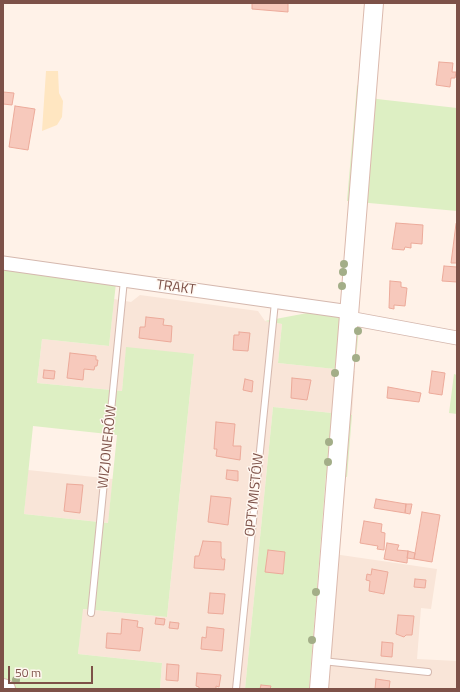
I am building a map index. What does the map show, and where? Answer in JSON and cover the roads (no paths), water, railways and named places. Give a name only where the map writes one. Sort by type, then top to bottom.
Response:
[{"type":"street","points":[[319,689],[374,3]]},
{"type":"street","name":"TRAKT","points":[[3,263],[276,302],[349,315],[457,338]]},
{"type":"lane","name":"WIZJONERÓW","points":[[91,613],[124,280]]},
{"type":"lane","name":"OPTYMISTÓW","points":[[236,689],[276,302]]},
{"type":"lane","points":[[321,661],[428,672]]}]
